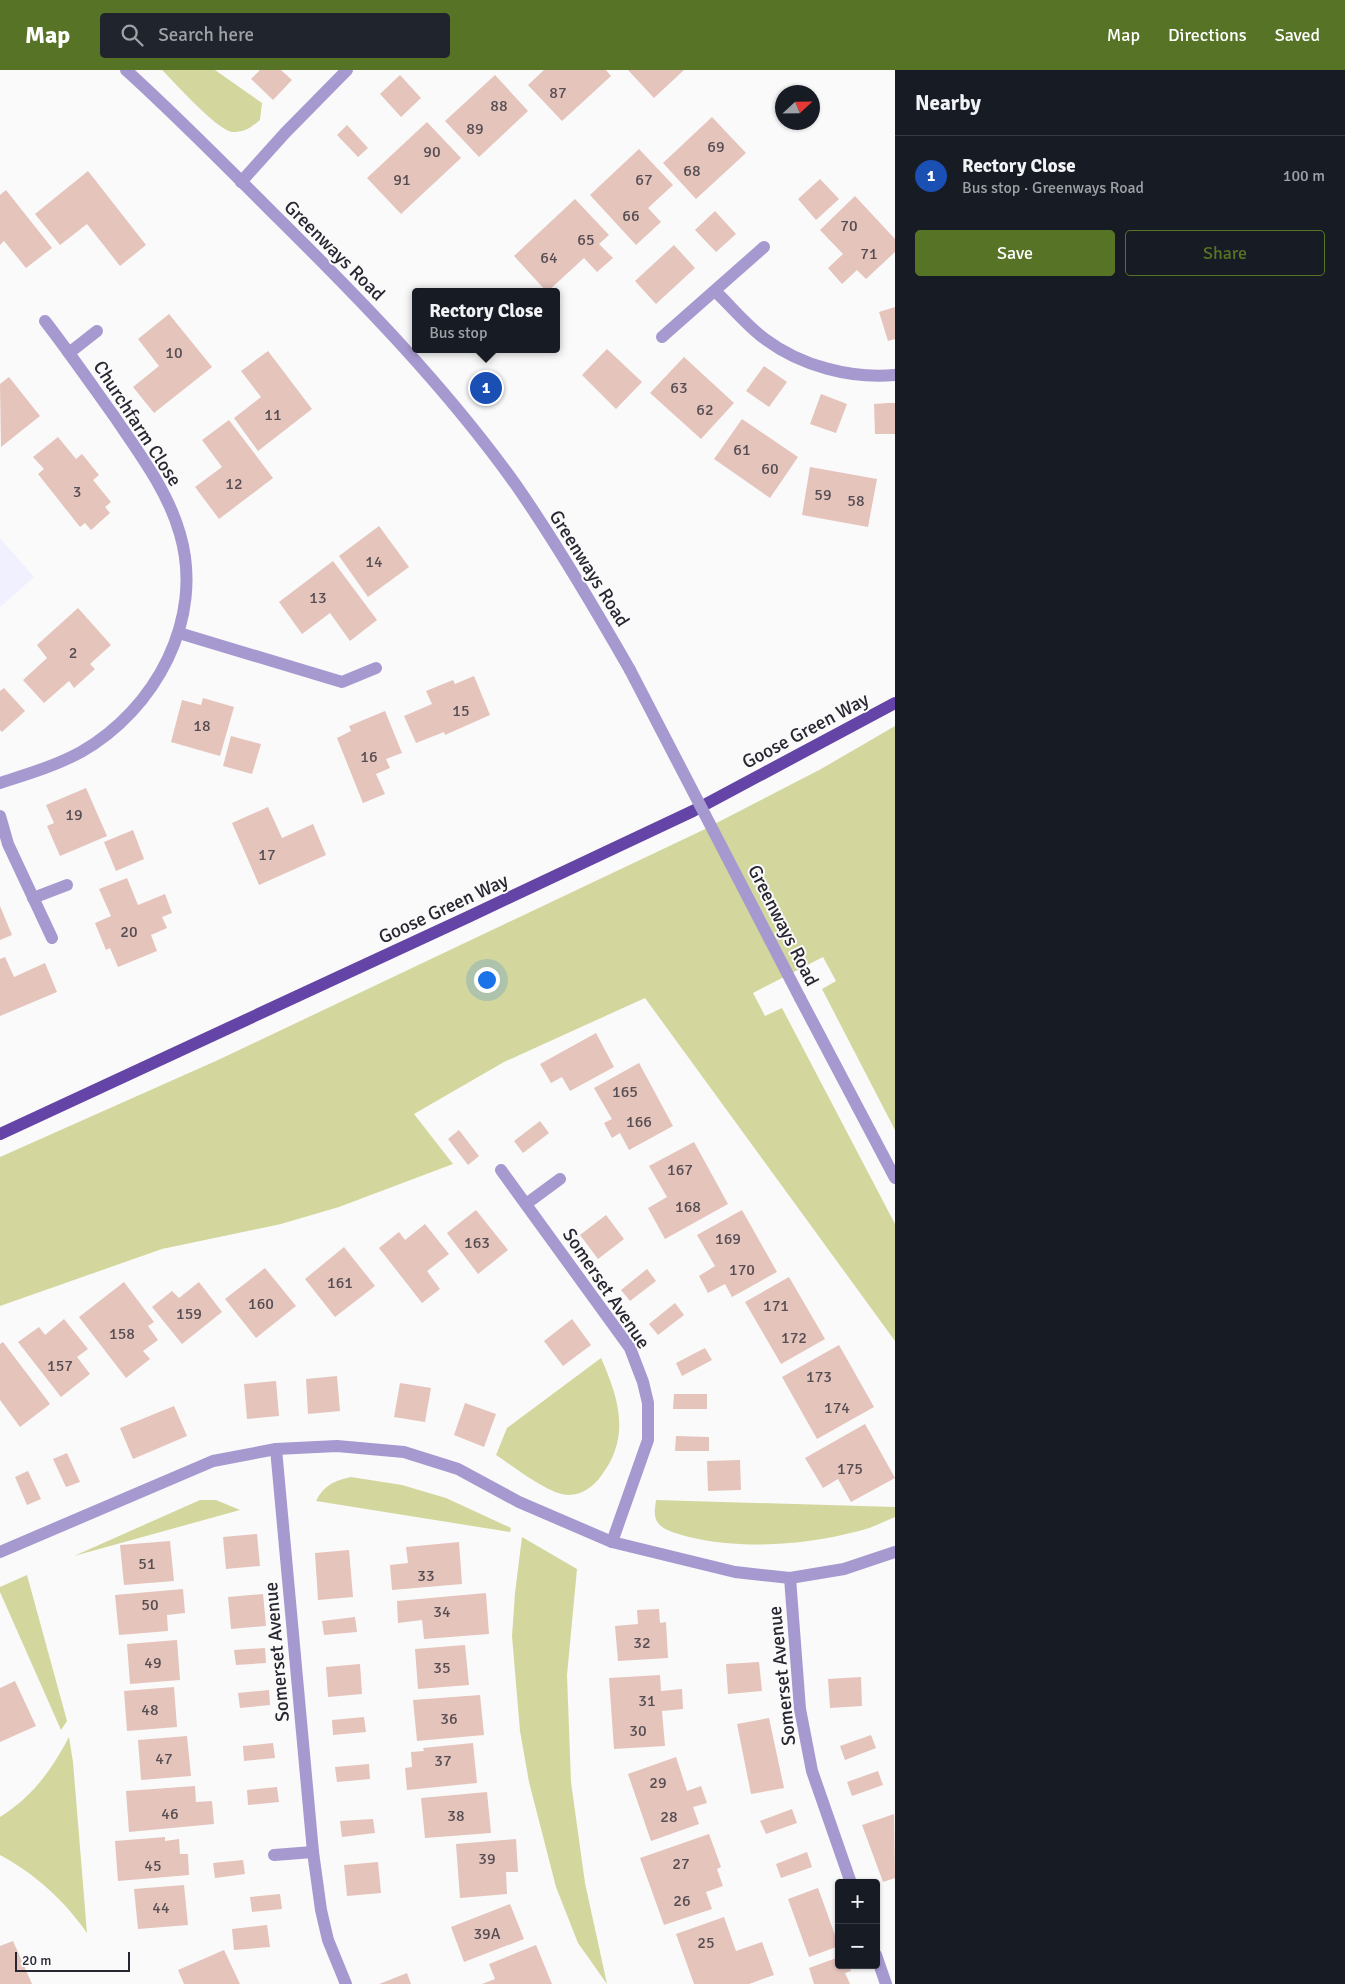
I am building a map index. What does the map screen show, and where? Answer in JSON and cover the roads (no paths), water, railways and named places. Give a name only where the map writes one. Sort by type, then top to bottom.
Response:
[{"type":"main road","name":"Goose Green Way","points":[[0,1134],[468,918],[684,815],[895,703]]},
{"type":"street","name":"Greenways Road","points":[[126,70],[358,298],[459,413],[516,485],[573,574],[630,670],[895,1178]]},
{"type":"street","points":[[242,182],[285,133],[347,70]]},
{"type":"street","points":[[662,337],[716,291],[764,246]]},
{"type":"street","points":[[716,291],[764,339],[804,361],[846,373],[882,376],[895,375]]},
{"type":"street","name":"Churchfarm Close","points":[[0,783],[46,769],[82,752],[112,730],[145,696],[163,670],[179,633],[185,600],[186,570],[180,535],[167,502],[146,463],[45,321]]},
{"type":"street","name":"Churchfarm Close","points":[[69,353],[97,331]]},
{"type":"street","points":[[179,633],[342,682],[376,668]]},
{"type":"street","points":[[0,816],[8,844],[52,938]]},
{"type":"street","points":[[33,898],[67,885]]},
{"type":"street","name":"Somerset Avenue","points":[[502,1170],[630,1348],[643,1382],[648,1403],[648,1440],[612,1542]]},
{"type":"street","points":[[526,1204],[560,1178]]},
{"type":"street","name":"Somerset Avenue","points":[[0,1552],[213,1461],[276,1449],[336,1446],[404,1452],[458,1469],[519,1502],[612,1542],[735,1572],[790,1578],[844,1569],[895,1552]]},
{"type":"street","name":"Somerset Avenue","points":[[276,1449],[313,1852],[321,1910],[328,1940],[346,1984]]},
{"type":"street","name":"Somerset Avenue","points":[[790,1578],[800,1709],[812,1771],[850,1879]]},
{"type":"street","points":[[274,1855],[313,1852]]},
{"type":"street","points":[[880,1967],[886,1984]]},
{"type":"place","name":"Rectory Close","points":[[486,388]]}]
